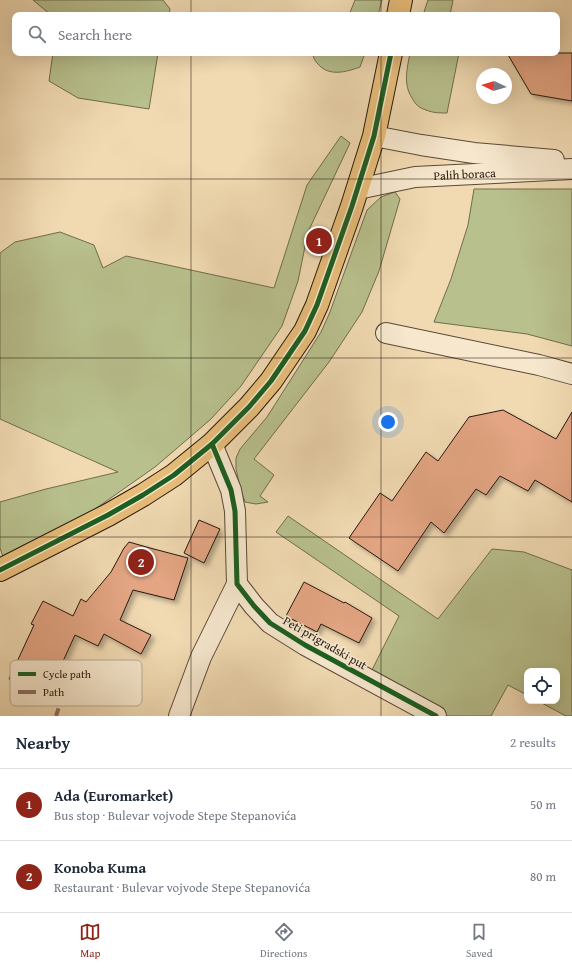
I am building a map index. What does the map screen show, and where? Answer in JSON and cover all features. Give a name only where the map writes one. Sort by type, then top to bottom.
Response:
[{"type":"main road","points":[[399,12],[401,0]]},
{"type":"main road","points":[[0,570],[108,516],[174,475],[212,444],[249,407],[271,381],[305,331],[317,305],[358,189],[374,136],[390,56]]},
{"type":"street","name":"Palih boraca","points":[[374,136],[420,145],[572,162]]},
{"type":"street","name":"Palih boraca","points":[[358,189],[415,177],[572,169]]},
{"type":"street","points":[[386,333],[539,365],[572,374]]},
{"type":"street","points":[[179,716],[201,657],[237,584],[235,510],[231,490],[212,444]]},
{"type":"street","name":"Peti prigradski put","points":[[237,584],[254,606],[270,623],[306,645],[436,716]]},
{"type":"green space","points":[[33,0],[163,0],[170,9],[170,12],[47,12]]},
{"type":"green space","points":[[355,0],[382,0],[379,12],[350,12]]},
{"type":"green space","points":[[428,0],[453,0],[451,12],[424,12]]},
{"type":"green space","points":[[53,56],[158,56],[149,109],[78,98],[49,81]]},
{"type":"green space","points":[[313,56],[364,56],[360,67],[343,72],[327,71],[315,61]]},
{"type":"green space","points":[[410,56],[458,56],[447,113],[434,112],[418,106],[413,100],[407,87],[407,71]]},
{"type":"green space","points":[[341,136],[350,143],[308,232],[298,281],[282,326],[241,386],[211,419],[155,467],[85,516],[3,557],[0,548],[0,502],[46,489],[118,472],[0,419],[0,253],[15,242],[60,232],[94,245],[103,268],[126,256],[274,288],[307,185]]},
{"type":"green space","points":[[474,189],[572,189],[572,346],[527,334],[434,322],[451,279],[468,225]]},
{"type":"green space","points":[[395,192],[400,199],[379,271],[362,312],[329,362],[254,459],[274,475],[260,496],[268,502],[256,504],[245,502],[236,469],[236,458],[240,449],[267,417],[321,332],[330,312],[367,210],[381,197]]},
{"type":"green space","points":[[288,516],[438,619],[492,549],[524,552],[572,570],[572,716],[566,716],[544,704],[560,704],[560,668],[524,668],[524,693],[508,685],[491,716],[444,716],[371,672],[399,616],[276,532]]},
{"type":"building","points":[[560,53],[572,53],[572,101],[531,94],[509,56],[560,56]]},
{"type":"building","points":[[503,410],[556,439],[572,412],[572,502],[535,480],[528,491],[500,476],[486,495],[476,489],[444,533],[431,522],[398,571],[349,538],[380,493],[392,501],[426,452],[438,461],[469,417]]},
{"type":"building","points":[[199,520],[220,529],[204,563],[184,553]]},
{"type":"building","points":[[129,542],[188,558],[174,600],[133,590],[120,620],[151,635],[141,654],[104,634],[98,646],[75,635],[64,660],[18,660],[34,625],[31,624],[43,601],[73,616],[81,599],[86,602],[111,572],[124,548]]},
{"type":"building","points":[[304,582],[344,603],[345,602],[372,618],[359,643],[321,624],[317,632],[286,616]]},
{"type":"marked path","points":[[56,716],[59,706]]},
{"type":"cycle path","points":[[0,570],[108,515],[174,475],[212,444],[249,407],[271,381],[305,331],[317,305],[352,206],[374,136],[390,56]]},
{"type":"cycle path","points":[[212,444],[231,490],[235,511],[237,584],[254,606],[270,623],[305,645],[436,716]]},
{"type":"place","name":"Ada (Euromarket)","points":[[319,241]]},
{"type":"place","name":"Konoba Kuma","points":[[141,562]]}]
